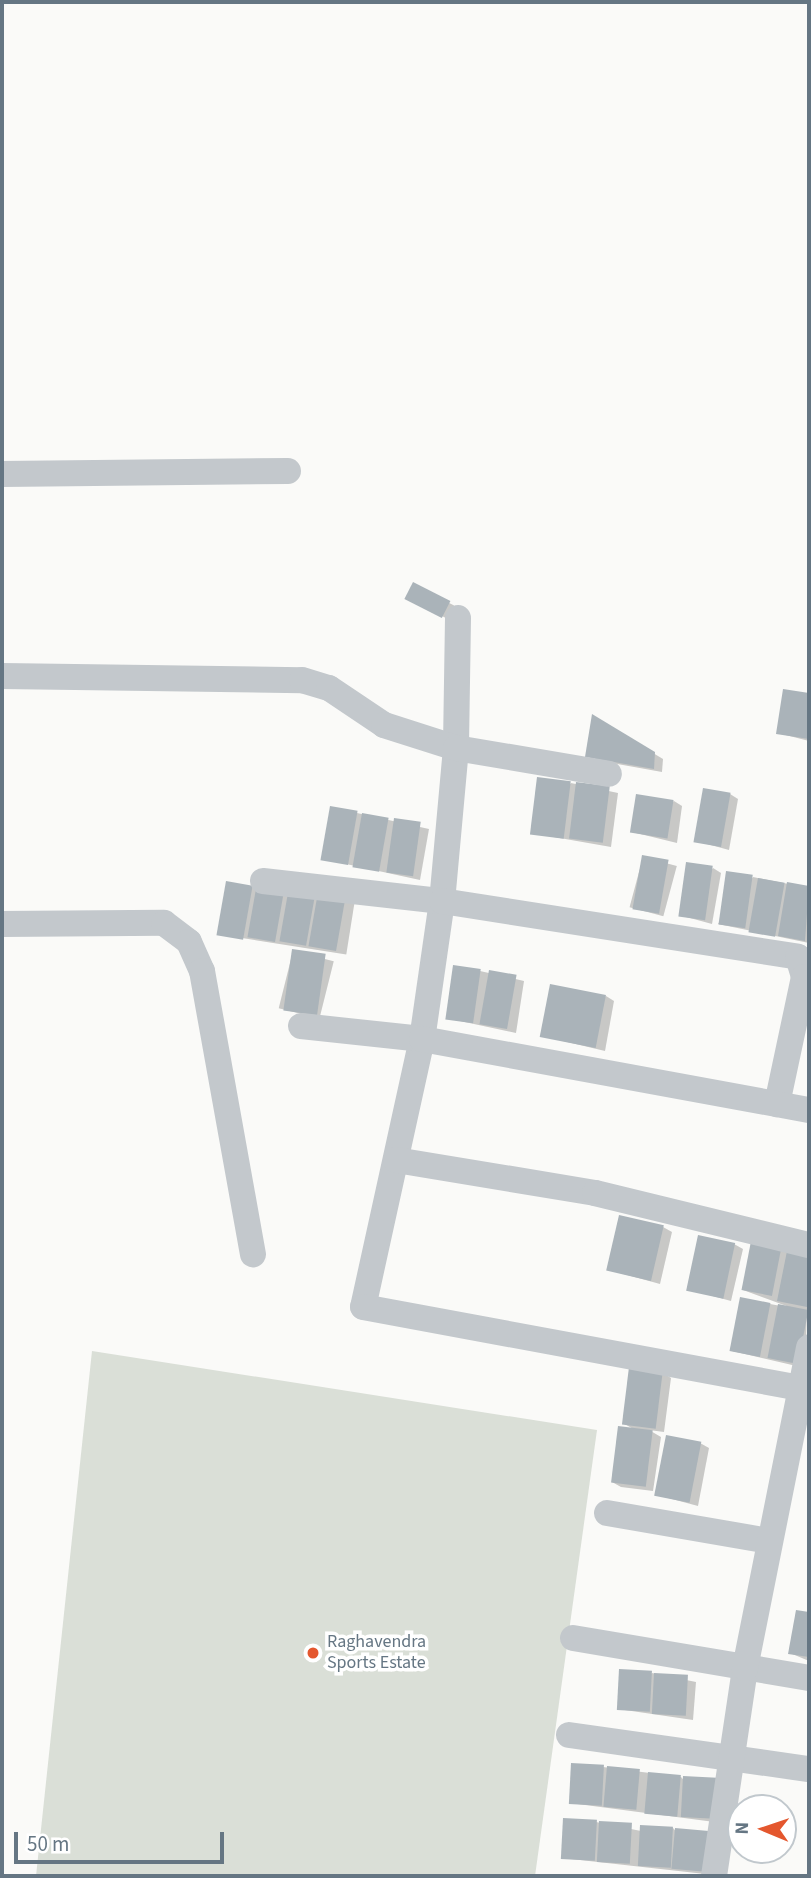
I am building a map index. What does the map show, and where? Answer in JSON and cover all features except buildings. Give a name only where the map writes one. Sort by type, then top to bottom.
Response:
[{"type":"street","points":[[2,474],[288,471]]},
{"type":"street","points":[[458,618],[456,748],[442,901],[422,1039],[363,1307],[805,1389]]},
{"type":"street","points":[[2,676],[302,680],[329,688],[384,726],[456,748],[609,774]]},
{"type":"street","points":[[263,881],[442,901],[798,957],[804,977],[777,1104]]},
{"type":"street","points":[[2,924],[164,923],[189,942],[202,971],[253,1254]]},
{"type":"street","points":[[301,1026],[422,1039],[809,1110]]},
{"type":"street","points":[[396,1160],[595,1193],[809,1245]]},
{"type":"street","points":[[714,1876],[745,1668],[769,1541],[805,1389],[809,1347]]},
{"type":"street","points":[[607,1513],[769,1541]]},
{"type":"street","points":[[573,1638],[809,1678]]},
{"type":"street","points":[[569,1735],[809,1769]]},
{"type":"shaded area","name":"Raghavendra Sports Estate","points":[[92,1351],[597,1430],[535,1876],[36,1876]]},
{"type":"place","name":"Raghavendra Sports Estate","points":[[313,1653]]}]
